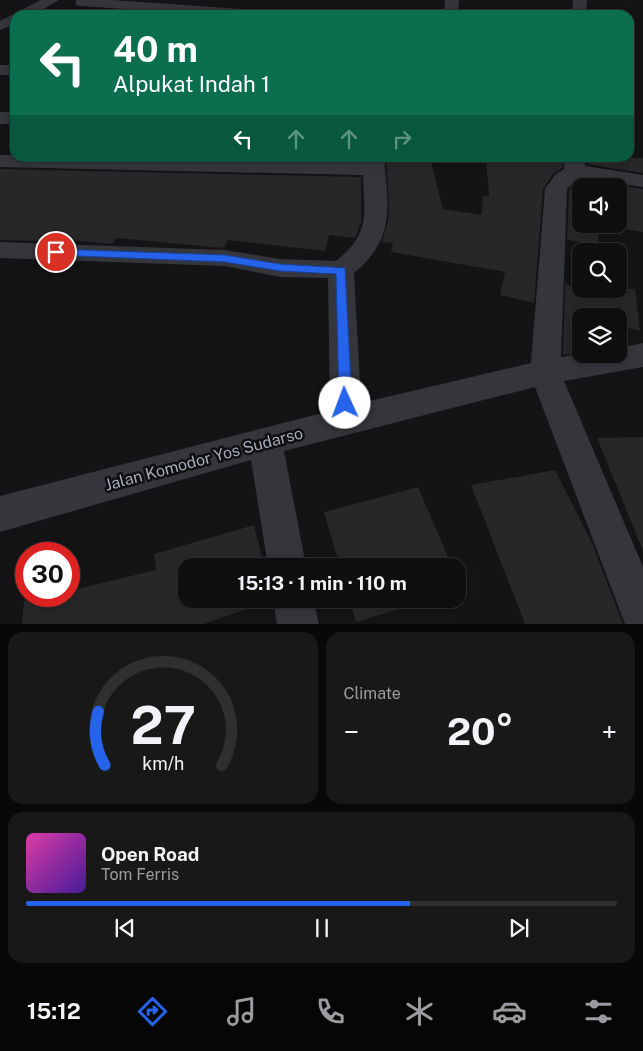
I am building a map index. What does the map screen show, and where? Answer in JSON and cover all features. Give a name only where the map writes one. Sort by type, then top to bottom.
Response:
[{"type":"street","points":[[32,10],[52,0]]},
{"type":"street","points":[[81,2],[192,10]]},
{"type":"street","points":[[0,250],[225,258],[280,268],[341,270],[371,240],[375,210],[373,163],[301,162]]},
{"type":"street","points":[[643,181],[575,164],[556,189],[544,372],[643,616]]},
{"type":"street","points":[[341,270],[346,422]]},
{"type":"street","name":"Jalan Komodor Yos Sudarso","points":[[0,514],[265,441],[544,372],[643,355]]},
{"type":"street","points":[[265,441],[286,558]]},
{"type":"street","points":[[295,608],[298,624]]},
{"type":"building","points":[[634,158],[643,158],[643,173],[587,164],[587,162],[634,162]]},
{"type":"building","points":[[386,162],[431,162],[443,209],[482,215],[483,195],[489,196],[486,162],[563,162],[562,168],[553,174],[543,189],[534,303],[500,295],[505,272],[391,252],[393,243],[382,242],[388,221]]},
{"type":"building","points":[[0,169],[361,177],[361,222],[355,238],[329,235],[325,251],[228,240],[224,248],[116,238],[112,244],[49,238],[48,241],[0,240]]},
{"type":"building","points":[[572,187],[572,233],[598,233],[599,243],[567,240],[569,190]]},
{"type":"building","points":[[627,187],[643,189],[643,232],[627,230]]},
{"type":"building","points":[[565,284],[572,286],[572,298],[627,298],[627,289],[635,289],[640,331],[627,328],[627,308],[572,308],[572,354],[563,355]]},
{"type":"building","points":[[643,437],[643,548],[642,548],[597,438]]},
{"type":"building","points":[[555,470],[592,543],[623,624],[525,624],[471,485]]},
{"type":"building","points":[[418,487],[449,558],[338,558],[324,512]]},
{"type":"building","points":[[254,525],[262,558],[178,558],[178,608],[250,608],[203,624],[22,624],[23,607],[80,607],[80,588],[156,570],[154,554]]},
{"type":"building","points":[[352,608],[402,608],[356,622]]},
{"type":"route","points":[[56,252],[225,258],[280,268],[341,270],[345,403]]}]
